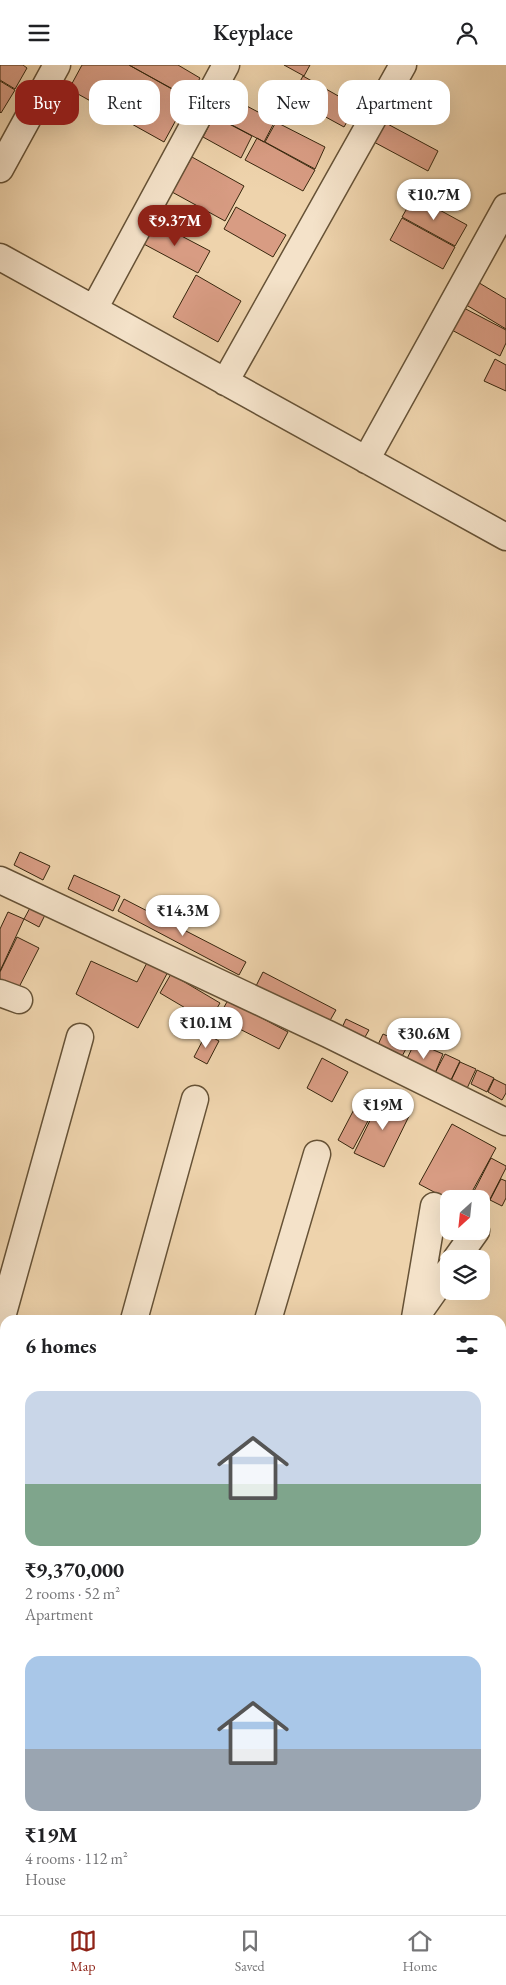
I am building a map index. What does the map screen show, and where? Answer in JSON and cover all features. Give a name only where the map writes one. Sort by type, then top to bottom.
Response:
[{"type":"street","points":[[0,169],[57,65]]},
{"type":"street","points":[[94,309],[226,65]]},
{"type":"street","points":[[225,382],[403,65]]},
{"type":"street","points":[[366,460],[506,207]]},
{"type":"street","points":[[0,257],[366,460],[504,530]]},
{"type":"street","points":[[0,880],[328,1034],[506,1123]]},
{"type":"street","points":[[3,1315],[80,1037]]},
{"type":"street","points":[[135,1315],[195,1099]]},
{"type":"street","points":[[269,1315],[317,1155]]},
{"type":"street","points":[[415,1315],[434,1207]]},
{"type":"street","points":[[417,1315],[440,1282]]},
{"type":"building","points":[[0,65],[23,65],[27,68],[20,80],[15,80],[15,89],[0,80]]},
{"type":"building","points":[[82,65],[129,65],[156,80],[89,80],[89,100],[79,95],[79,80],[74,80]]},
{"type":"building","points":[[129,65],[178,65],[200,78],[199,80],[170,80],[170,88],[160,82],[160,80],[156,80]]},
{"type":"building","points":[[284,65],[310,65],[304,76]]},
{"type":"building","points":[[303,76],[310,80],[301,80]]},
{"type":"building","points":[[0,81],[15,90],[0,112]]},
{"type":"building","points":[[160,82],[170,88],[170,125],[173,125],[164,142],[134,125],[160,125]]},
{"type":"building","points":[[328,90],[338,96],[338,124],[328,118]]},
{"type":"building","points":[[248,107],[258,112],[258,125],[273,125],[264,142],[232,125],[248,125]]},
{"type":"building","points":[[209,125],[231,125],[252,136],[241,158],[203,137]]},
{"type":"building","points":[[274,125],[282,125],[325,147],[315,169],[265,142]]},
{"type":"building","points":[[380,125],[389,125],[438,151],[428,171],[372,141]]},
{"type":"building","points":[[257,138],[315,170],[303,191],[245,160]]},
{"type":"building","points":[[192,157],[244,186],[225,221],[172,192]]},
{"type":"building","points":[[414,196],[467,225],[455,246],[402,217]]},
{"type":"building","points":[[236,207],[286,235],[273,257],[224,229]]},
{"type":"building","points":[[402,218],[455,247],[443,269],[390,240]]},
{"type":"building","points":[[151,220],[210,251],[198,273],[140,242]]},
{"type":"building","points":[[196,275],[241,301],[218,342],[173,317]]},
{"type":"building","points":[[476,281],[506,299],[506,329],[463,303]]},
{"type":"building","points":[[462,307],[506,330],[506,343],[500,356],[450,329]]},
{"type":"building","points":[[495,359],[506,365],[506,391],[484,381]]},
{"type":"building","points":[[20,852],[50,866],[43,880],[14,865]]},
{"type":"building","points":[[74,875],[120,896],[113,911],[68,889]]},
{"type":"building","points":[[124,899],[246,962],[239,975],[118,911]]},
{"type":"building","points":[[31,906],[46,913],[39,927],[24,919]]},
{"type":"building","points":[[8,912],[24,919],[0,971],[0,929]]},
{"type":"building","points":[[17,937],[39,948],[16,993],[0,985],[0,972]]},
{"type":"building","points":[[150,957],[170,968],[138,1028],[76,994],[91,961],[137,982]]},
{"type":"building","points":[[263,972],[336,1010],[328,1024],[256,986]]},
{"type":"building","points":[[171,974],[220,1003],[209,1022],[160,993]]},
{"type":"building","points":[[228,1000],[288,1032],[279,1049],[218,1018]]},
{"type":"building","points":[[346,1019],[369,1030],[361,1044],[339,1034]]},
{"type":"building","points":[[206,1034],[219,1041],[207,1064],[194,1057]]},
{"type":"building","points":[[383,1034],[408,1045],[399,1062],[375,1051]]},
{"type":"building","points":[[415,1042],[443,1054],[433,1078],[404,1065]]},
{"type":"building","points":[[445,1054],[460,1061],[448,1086],[432,1079]]},
{"type":"building","points":[[322,1058],[348,1072],[332,1102],[307,1088]]},
{"type":"building","points":[[460,1062],[476,1069],[463,1097],[447,1089]]},
{"type":"building","points":[[477,1070],[494,1078],[487,1092],[471,1084]]},
{"type":"building","points":[[494,1079],[506,1085],[506,1093],[502,1100],[488,1092]]},
{"type":"building","points":[[361,1096],[377,1104],[353,1149],[338,1140]]},
{"type":"building","points":[[382,1096],[412,1110],[384,1167],[354,1153]]},
{"type":"building","points":[[452,1124],[496,1148],[473,1190],[440,1190],[440,1195],[419,1184]]},
{"type":"building","points":[[491,1158],[506,1166],[490,1199],[490,1190],[475,1190]]},
{"type":"building","points":[[501,1179],[506,1181],[506,1198],[502,1206],[490,1200]]}]
